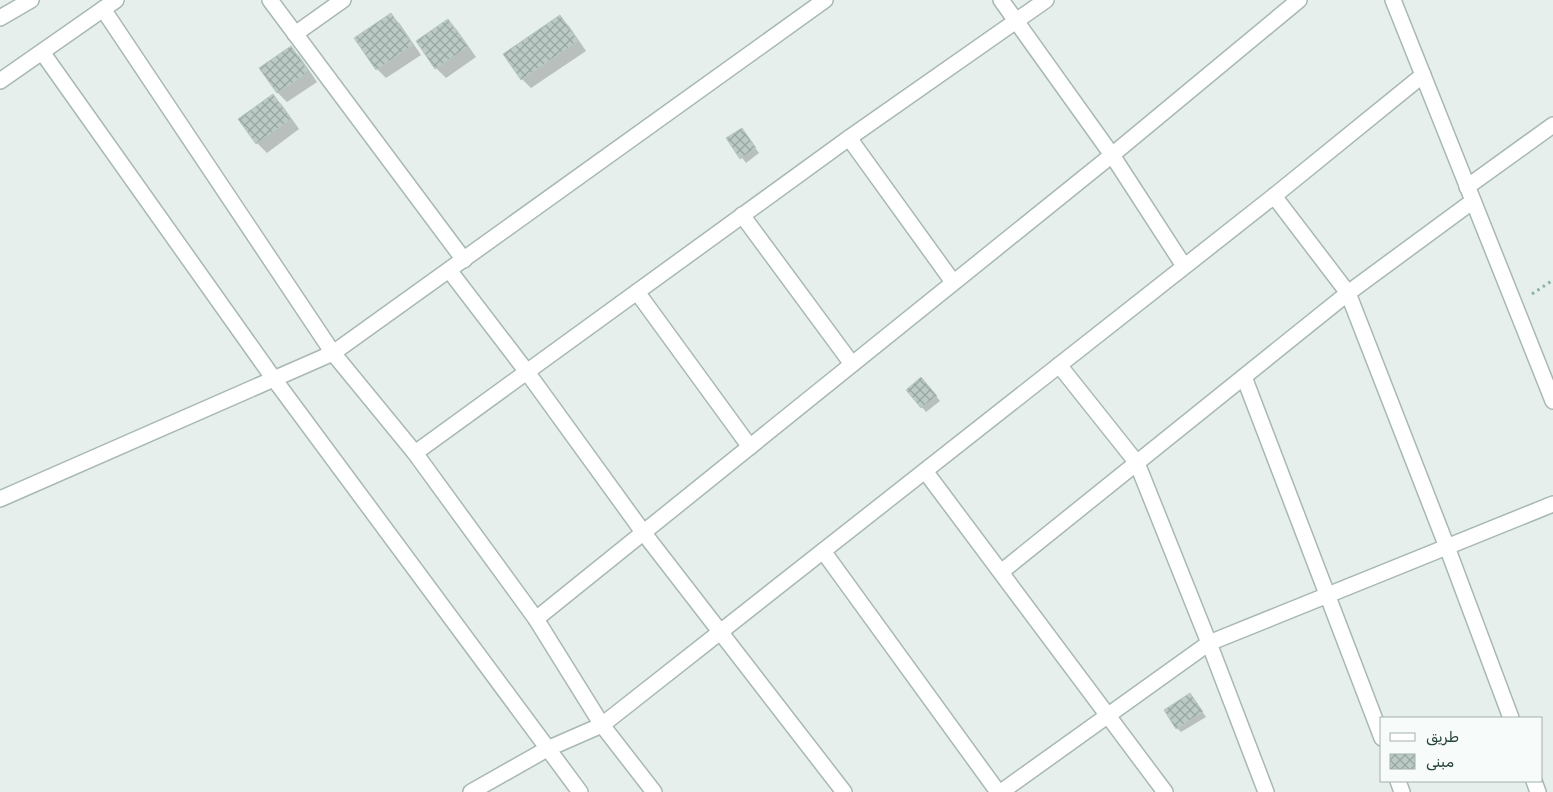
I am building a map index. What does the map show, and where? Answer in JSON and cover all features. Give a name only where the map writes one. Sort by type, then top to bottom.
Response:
[{"type":"street","points":[[5,15],[31,0]]},
{"type":"street","points":[[0,81],[116,0]]},
{"type":"street","points":[[270,0],[464,260]]},
{"type":"street","points":[[295,34],[343,0]]},
{"type":"street","points":[[0,499],[334,353],[825,0]]},
{"type":"street","points":[[1001,0],[1112,155],[1184,266]]},
{"type":"street","points":[[415,453],[849,138],[1046,0]]},
{"type":"street","points":[[536,619],[1112,155],[1299,0]]},
{"type":"street","points":[[1393,0],[1553,401]]},
{"type":"street","points":[[103,9],[334,353],[415,453],[536,619],[602,725],[654,792]]},
{"type":"street","points":[[42,52],[274,379],[580,792]]},
{"type":"street","points":[[471,792],[547,749],[602,725],[1274,196],[1423,75]]},
{"type":"street","points":[[1001,572],[1348,293],[1553,125]]},
{"type":"street","points":[[849,138],[953,282]]},
{"type":"street","points":[[1274,196],[1348,293],[1511,717]]},
{"type":"street","points":[[742,215],[852,364]]},
{"type":"street","points":[[449,270],[527,372],[643,532],[844,792]]},
{"type":"street","points":[[637,292],[750,447]]},
{"type":"street","points":[[1059,365],[1137,463],[1266,792]]},
{"type":"street","points":[[1244,377],[1329,595],[1380,733]]},
{"type":"street","points":[[925,471],[1165,792]]},
{"type":"street","points":[[822,551],[1000,792],[1209,643],[1553,504]]},
{"type":"building","points":[[391,13],[413,45],[376,70],[354,38]]},
{"type":"building","points":[[560,15],[578,41],[521,80],[503,54]]},
{"type":"building","points":[[448,19],[468,47],[435,69],[416,41]]},
{"type":"building","points":[[291,46],[309,72],[277,93],[259,68]]},
{"type":"building","points":[[273,94],[291,119],[256,144],[238,119]]},
{"type":"building","points":[[742,128],[756,148],[740,159],[726,138]]},
{"type":"building","points":[[921,377],[937,396],[921,408],[906,390]]},
{"type":"building","points":[[1190,693],[1203,712],[1176,729],[1164,710]]}]
